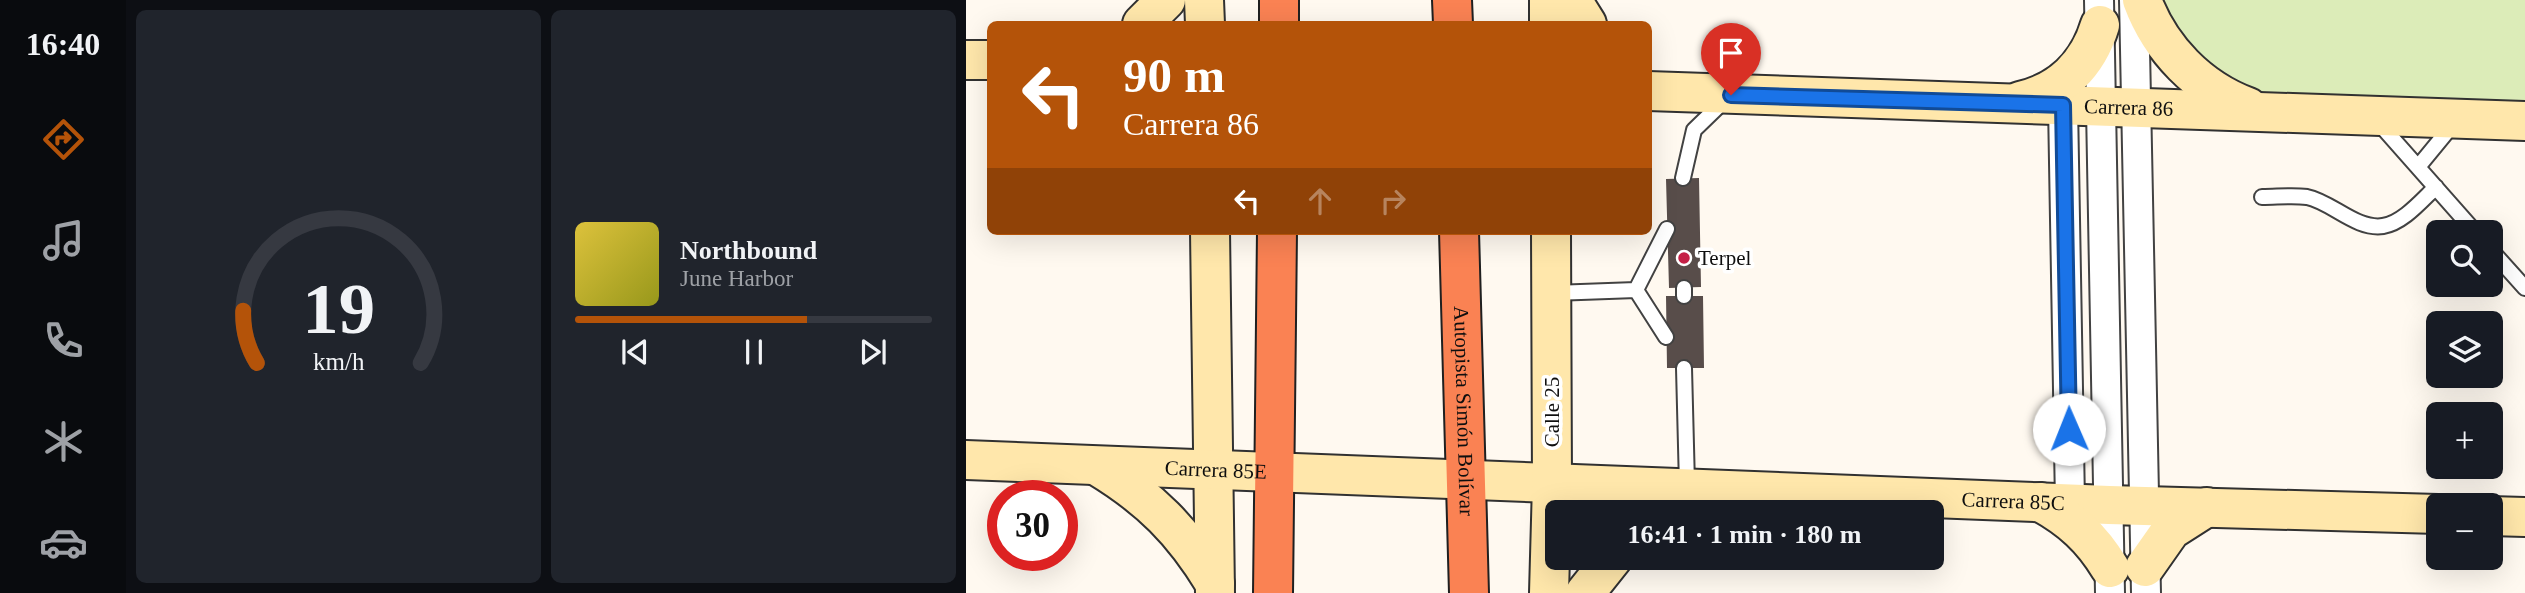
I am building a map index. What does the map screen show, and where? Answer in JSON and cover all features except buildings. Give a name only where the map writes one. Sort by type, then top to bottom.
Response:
[{"type":"highway","points":[[1279,0],[1279,21]]},
{"type":"highway","points":[[1452,0],[1453,21]]},
{"type":"highway","points":[[1273,593],[1277,235]]},
{"type":"highway","name":"Autopista Simón Bolívar","points":[[1459,235],[1469,593]]},
{"type":"street","points":[[1145,21],[1166,0]]},
{"type":"street","points":[[1204,0],[1205,21]]},
{"type":"street","points":[[1549,0],[1549,21]]},
{"type":"street","points":[[1572,0],[1585,21]]},
{"type":"street","points":[[2128,580],[2119,108],[2134,0]]},
{"type":"street","points":[[2142,0],[2162,40],[2185,67],[2212,89],[2260,111]]},
{"type":"street","points":[[2099,13],[2119,108]]},
{"type":"street","points":[[2006,103],[2032,98],[2066,80],[2091,50],[2099,13]]},
{"type":"street","points":[[966,60],[987,60]]},
{"type":"street","name":"Carrera 86","points":[[1654,88],[1731,95],[2525,121]]},
{"type":"street","points":[[2063,105],[2055,503],[2062,514],[2081,529],[2128,580]]},
{"type":"street","points":[[1210,235],[1215,589]]},
{"type":"street","name":"Calle 25","points":[[1549,593],[1552,484],[1551,235]]},
{"type":"street","name":"Carrera 85E","points":[[966,460],[1465,480]]},
{"type":"street","points":[[1097,466],[1148,501],[1174,525],[1196,554],[1215,589]]},
{"type":"street","name":"Carrera 85C","points":[[1465,480],[1552,484],[1684,497],[2055,503],[2426,514]]},
{"type":"street","points":[[2128,580],[2171,530],[2207,507]]},
{"type":"street","points":[[2503,516],[2525,517]]},
{"type":"street","points":[[1585,593],[1603,570]]},
{"type":"lane","points":[[1683,178],[1694,130],[1731,95]]},
{"type":"lane","points":[[2371,114],[2465,220]]},
{"type":"lane","points":[[2418,167],[2458,118]]},
{"type":"lane","points":[[2262,197],[2307,197],[2367,225],[2384,226],[2400,218],[2436,187]]},
{"type":"lane","points":[[1636,290],[1667,229]]},
{"type":"lane","points":[[2503,263],[2525,288]]},
{"type":"lane","points":[[1551,293],[1636,290]]},
{"type":"lane","points":[[1636,290],[1667,337]]},
{"type":"lane","points":[[1684,368],[1684,497]]},
{"type":"green space","points":[[2142,0],[2525,0],[2525,121],[2260,111]]},
{"type":"place","name":"Terpel","points":[[1684,258]]},
{"type":"route","points":[[1731,95],[2063,105],[2069,429]]}]
